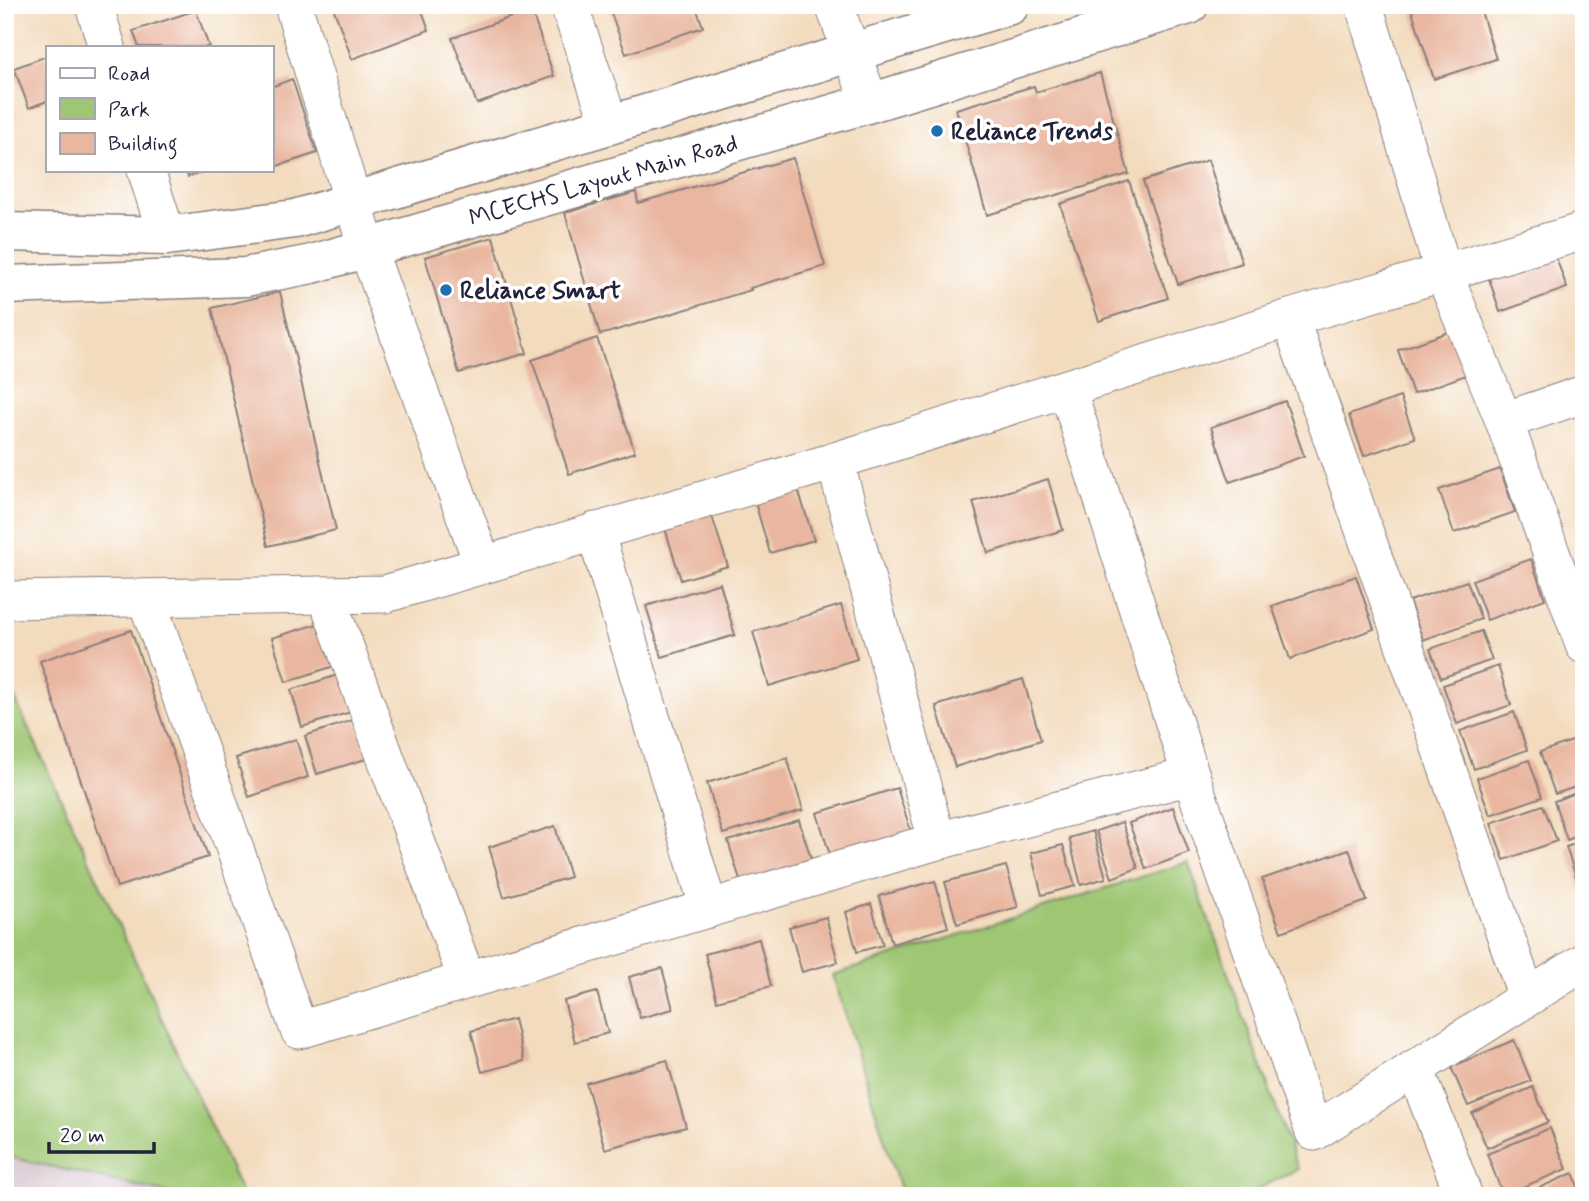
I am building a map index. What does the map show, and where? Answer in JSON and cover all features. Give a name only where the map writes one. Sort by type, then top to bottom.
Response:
[{"type":"main road","name":"MCECHS Layout Main Road","points":[[5,232],[167,236],[295,219],[1010,5]]},
{"type":"main road","name":"MCECHS Layout Main Road","points":[[5,285],[246,276],[312,264],[870,103],[1189,5]]},
{"type":"street","points":[[94,5],[107,46]]},
{"type":"street","points":[[293,5],[366,248],[483,565]]},
{"type":"street","points":[[569,5],[610,125]]},
{"type":"street","points":[[834,5],[850,55],[870,103]]},
{"type":"street","points":[[1364,5],[1444,274],[1504,421],[1584,645]]},
{"type":"street","points":[[147,172],[167,236]]},
{"type":"street","points":[[5,600],[385,594],[835,461],[1290,318],[1584,231]]},
{"type":"street","points":[[1290,318],[1527,997]]},
{"type":"street","points":[[1067,388],[1191,776],[1314,1132],[1584,962]]},
{"type":"street","points":[[1504,421],[1584,394]]},
{"type":"street","points":[[835,461],[937,841]]},
{"type":"street","points":[[594,531],[709,909]]},
{"type":"street","points":[[326,595],[467,980]]},
{"type":"street","points":[[146,598],[299,1030],[937,841],[1191,776]]},
{"type":"street","points":[[1415,1068],[1464,1196]]},
{"type":"shaded area","points":[[5,1156],[181,1196],[5,1196]]},
{"type":"green space","points":[[5,677],[243,1196],[181,1196],[5,1156]]},
{"type":"green space","points":[[1188,862],[1298,1169],[1245,1196],[902,1196],[833,975]]},
{"type":"building","points":[[420,5],[429,30],[352,59],[333,7]]},
{"type":"building","points":[[608,5],[695,5],[703,27],[626,54]]},
{"type":"building","points":[[1410,5],[1479,5],[1496,59],[1434,79]]},
{"type":"building","points":[[196,10],[209,46],[139,46],[133,31]]},
{"type":"building","points":[[531,10],[554,76],[477,104],[452,38]]},
{"type":"building","points":[[46,56],[46,101],[29,108],[14,68]]},
{"type":"building","points":[[1100,73],[1129,174],[987,215],[956,109],[1034,86],[1036,92]]},
{"type":"building","points":[[292,79],[317,153],[273,167],[273,86]]},
{"type":"building","points":[[793,158],[825,266],[600,335],[565,213],[636,192],[638,203]]},
{"type":"building","points":[[1208,160],[1242,263],[1178,284],[1143,181]]},
{"type":"building","points":[[186,172],[202,172],[188,177]]},
{"type":"building","points":[[1129,181],[1168,298],[1099,321],[1060,204]]},
{"type":"building","points":[[493,237],[527,353],[459,373],[425,257]]},
{"type":"building","points":[[1552,246],[1567,288],[1500,312],[1486,269]]},
{"type":"building","points":[[280,292],[336,530],[268,546],[212,308]]},
{"type":"building","points":[[1457,329],[1472,373],[1413,394],[1398,350]]},
{"type":"building","points":[[597,338],[635,452],[569,474],[532,360]]},
{"type":"building","points":[[1400,397],[1415,438],[1364,456],[1349,415]]},
{"type":"building","points":[[1285,401],[1304,456],[1230,482],[1211,427]]},
{"type":"building","points":[[1500,469],[1515,512],[1454,533],[1439,490]]},
{"type":"building","points":[[1048,479],[1063,530],[988,553],[973,502]]},
{"type":"building","points":[[796,483],[814,540],[770,553],[753,496]]},
{"type":"building","points":[[709,507],[728,566],[681,580],[663,522]]},
{"type":"building","points":[[1531,559],[1545,599],[1487,620],[1472,580]]},
{"type":"building","points":[[1356,576],[1374,629],[1290,659],[1272,606]]},
{"type":"building","points":[[1467,581],[1481,619],[1423,640],[1409,601]]},
{"type":"building","points":[[720,583],[735,635],[662,657],[646,606]]},
{"type":"building","points":[[841,605],[857,659],[769,686],[753,632]]},
{"type":"building","points":[[327,621],[340,664],[286,682],[272,638]]},
{"type":"building","points":[[131,630],[208,857],[117,887],[40,661]]},
{"type":"building","points":[[1481,631],[1492,660],[1441,678],[1430,649]]},
{"type":"building","points":[[1498,666],[1511,705],[1457,724],[1443,685]]},
{"type":"building","points":[[341,674],[354,711],[302,727],[291,690]]},
{"type":"building","points":[[1023,679],[1041,740],[955,767],[936,706]]},
{"type":"building","points":[[1514,712],[1527,750],[1474,769],[1460,731]]},
{"type":"building","points":[[356,719],[369,758],[317,774],[305,736]]},
{"type":"building","points":[[1584,737],[1584,784],[1555,794],[1540,752]]},
{"type":"building","points":[[296,739],[308,777],[249,797],[236,758]]},
{"type":"building","points":[[787,758],[803,810],[723,834],[707,783]]},
{"type":"building","points":[[1529,760],[1542,797],[1490,815],[1477,778]]},
{"type":"building","points":[[897,788],[914,841],[833,865],[817,813]]},
{"type":"building","points":[[1584,790],[1584,834],[1567,840],[1554,801]]},
{"type":"building","points":[[1543,805],[1557,841],[1504,860],[1491,823]]},
{"type":"building","points":[[1173,807],[1189,853],[1146,869],[1129,823]]},
{"type":"building","points":[[799,820],[815,871],[744,893],[728,841]]},
{"type":"building","points":[[1122,822],[1138,868],[1112,878],[1096,831]]},
{"type":"building","points":[[555,826],[570,877],[504,897],[489,847]]},
{"type":"building","points":[[1093,831],[1106,878],[1081,885],[1069,838]]},
{"type":"building","points":[[1584,841],[1584,898],[1583,898],[1566,847]]},
{"type":"building","points":[[1063,845],[1075,886],[1042,895],[1031,853]]},
{"type":"building","points":[[1349,849],[1367,901],[1281,932],[1262,879]]},
{"type":"building","points":[[1006,866],[1018,907],[957,924],[945,882]]},
{"type":"building","points":[[935,881],[948,927],[892,944],[879,896]]},
{"type":"building","points":[[871,904],[883,945],[857,952],[846,912]]},
{"type":"building","points":[[826,917],[838,962],[802,972],[789,927]]},
{"type":"building","points":[[759,939],[771,986],[717,1001],[705,954]]},
{"type":"building","points":[[662,968],[673,1009],[640,1018],[629,977]]},
{"type":"building","points":[[597,992],[608,1033],[575,1042],[564,1001]]},
{"type":"building","points":[[514,1019],[524,1061],[482,1072],[471,1031]]},
{"type":"building","points":[[1514,1040],[1531,1081],[1468,1106],[1451,1067]]},
{"type":"building","points":[[667,1060],[686,1127],[605,1149],[586,1083]]},
{"type":"building","points":[[1533,1087],[1548,1122],[1487,1148],[1472,1113]]},
{"type":"building","points":[[1550,1128],[1567,1169],[1503,1195],[1487,1154]]},
{"type":"building","points":[[1573,1173],[1582,1196],[1520,1196]]},
{"type":"railway","points":[[5,1193],[17,1196]]},
{"type":"place","name":"Reliance Trends","points":[[937,131]]},
{"type":"place","name":"Reliance Smart","points":[[446,290]]}]
